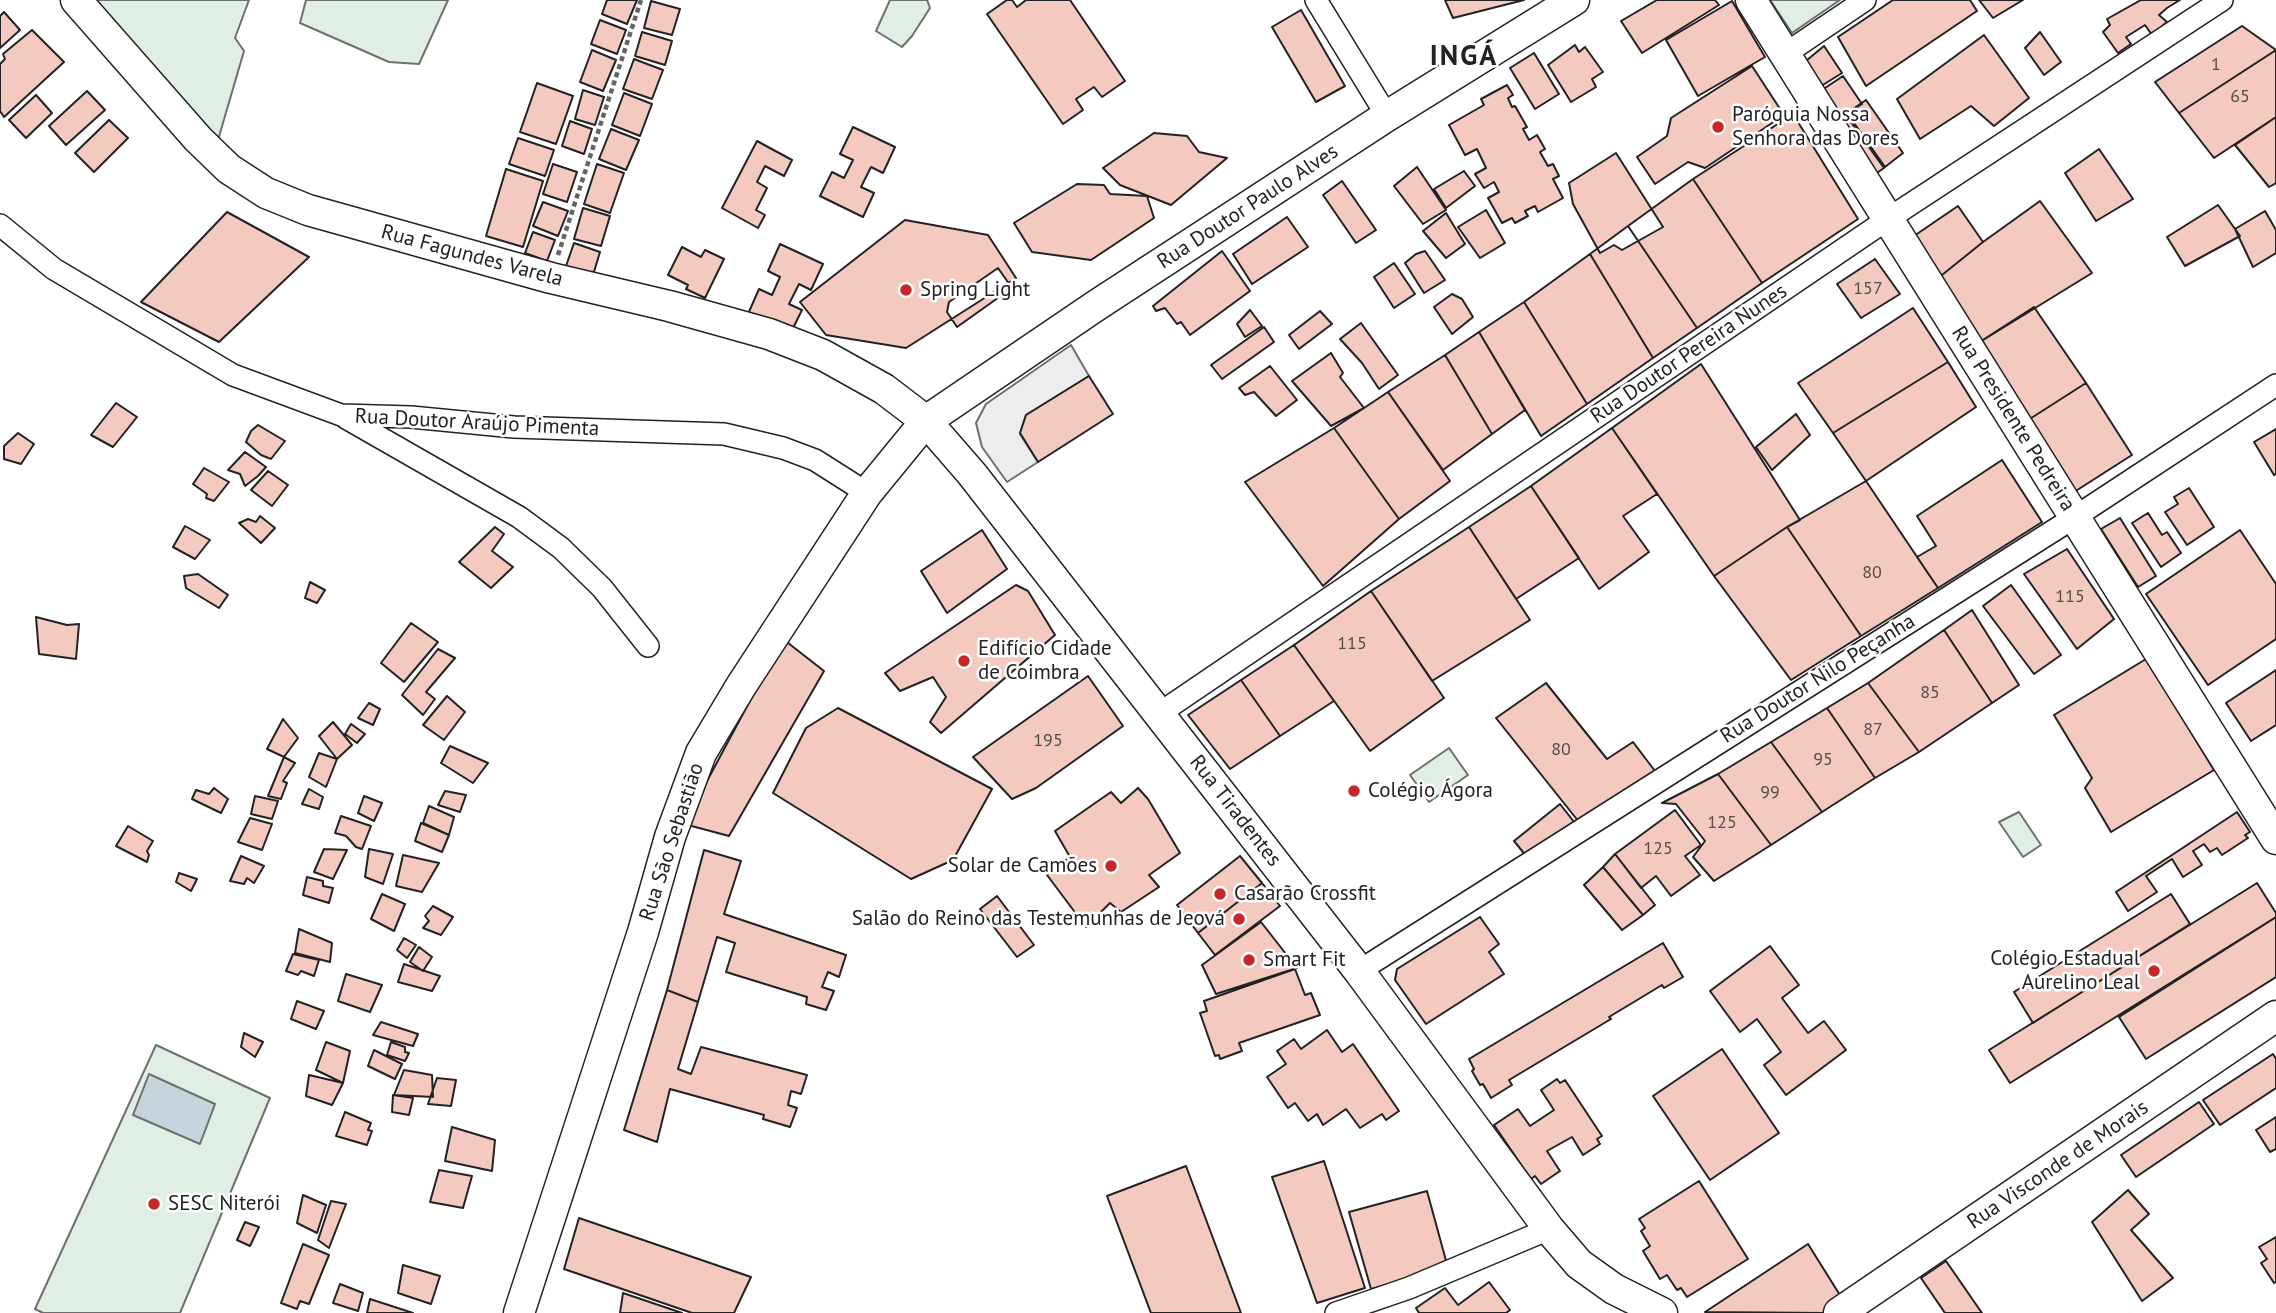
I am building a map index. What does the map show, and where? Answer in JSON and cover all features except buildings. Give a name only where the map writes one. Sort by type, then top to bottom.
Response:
[{"type":"main road","name":"Rua Fagundes Varela","points":[[76,0],[198,139],[229,169],[266,193],[321,214],[551,278],[669,306],[769,334],[823,355],[884,389],[926,421]]},
{"type":"main road","name":"Rua Doutor Paulo Alves","points":[[926,421],[1097,305],[1387,116],[1574,0]]},
{"type":"main road","name":"Rua Presidente Pedreira","points":[[1751,0],[2276,838]]},
{"type":"main road","name":"Rua São Sebastião","points":[[519,1313],[643,932],[670,837],[701,753],[741,685],[867,493],[926,421]]},
{"type":"main road","name":"Rua Tiradentes","points":[[926,421],[972,474],[1359,971],[1549,1229],[1579,1264],[1614,1289],[1662,1313]]},
{"type":"main road","name":"Rua Visconde de Morais","points":[[1839,1313],[2276,1016]]},
{"type":"street","points":[[1316,0],[1387,116]]},
{"type":"street","points":[[1785,54],[1865,0]]},
{"type":"street","name":"Rua Doutor Pereira Nunes","points":[[1160,713],[1888,219],[2222,0]]},
{"type":"street","name":"Rua Doutor Araújo Pimenta","points":[[0,225],[54,269],[233,375],[341,415],[411,417],[514,427],[724,434],[783,448],[815,460],[867,493]]},
{"type":"street","name":"Rua Doutor Nilo Peçanha","points":[[1359,971],[2075,517],[2276,385]]},
{"type":"street","points":[[341,415],[519,517],[561,548],[602,588],[648,646]]},
{"type":"street","points":[[1336,1313],[1409,1288],[1549,1229]]},
{"type":"path","points":[[560,249],[641,0]]},
{"type":"green space","points":[[95,0],[249,0],[235,38],[244,51],[218,140]]},
{"type":"green space","points":[[306,0],[448,0],[419,64],[389,62],[300,23]]},
{"type":"green space","points":[[890,0],[927,0],[930,8],[902,47],[876,31]]},
{"type":"green space","points":[[1770,0],[1840,0],[1792,33]]},
{"type":"green space","points":[[1449,748],[1468,775],[1429,802],[1410,775]]},
{"type":"green space","points":[[2019,812],[2041,845],[2023,857],[1999,822]]},
{"type":"green space","name":"SESC Niterói","points":[[156,1045],[270,1098],[180,1313],[43,1313],[35,1309]]},
{"type":"shaded area","points":[[1071,345],[1089,376],[1026,415],[1020,434],[1038,462],[1007,482],[982,447],[976,423],[986,404]]},
{"type":"shaded area","points":[[149,1074],[215,1104],[200,1144],[133,1115]]},
{"type":"place","name":"Paróquia Nossa Senhora das Dores","points":[[1718,127]]},
{"type":"place","name":"Spring Light","points":[[906,290]]},
{"type":"place","name":"Edifício Cidade de Coimbra","points":[[964,661]]},
{"type":"place","name":"Colégio Ágora","points":[[1354,791]]},
{"type":"place","name":"Solar de Camões","points":[[1111,866]]},
{"type":"place","name":"Casarão Crossfit","points":[[1220,894]]},
{"type":"place","name":"Salão do Reino das Testemunhas de Jeová","points":[[1239,919]]},
{"type":"place","name":"Smart Fit","points":[[1249,960]]},
{"type":"place","name":"Colégio Estadual Aurelino Leal","points":[[2154,971]]},
{"type":"place","name":"SESC Niterói","points":[[154,1204]]},
{"type":"district","name":"INGÁ","points":[[1464,57]]}]
